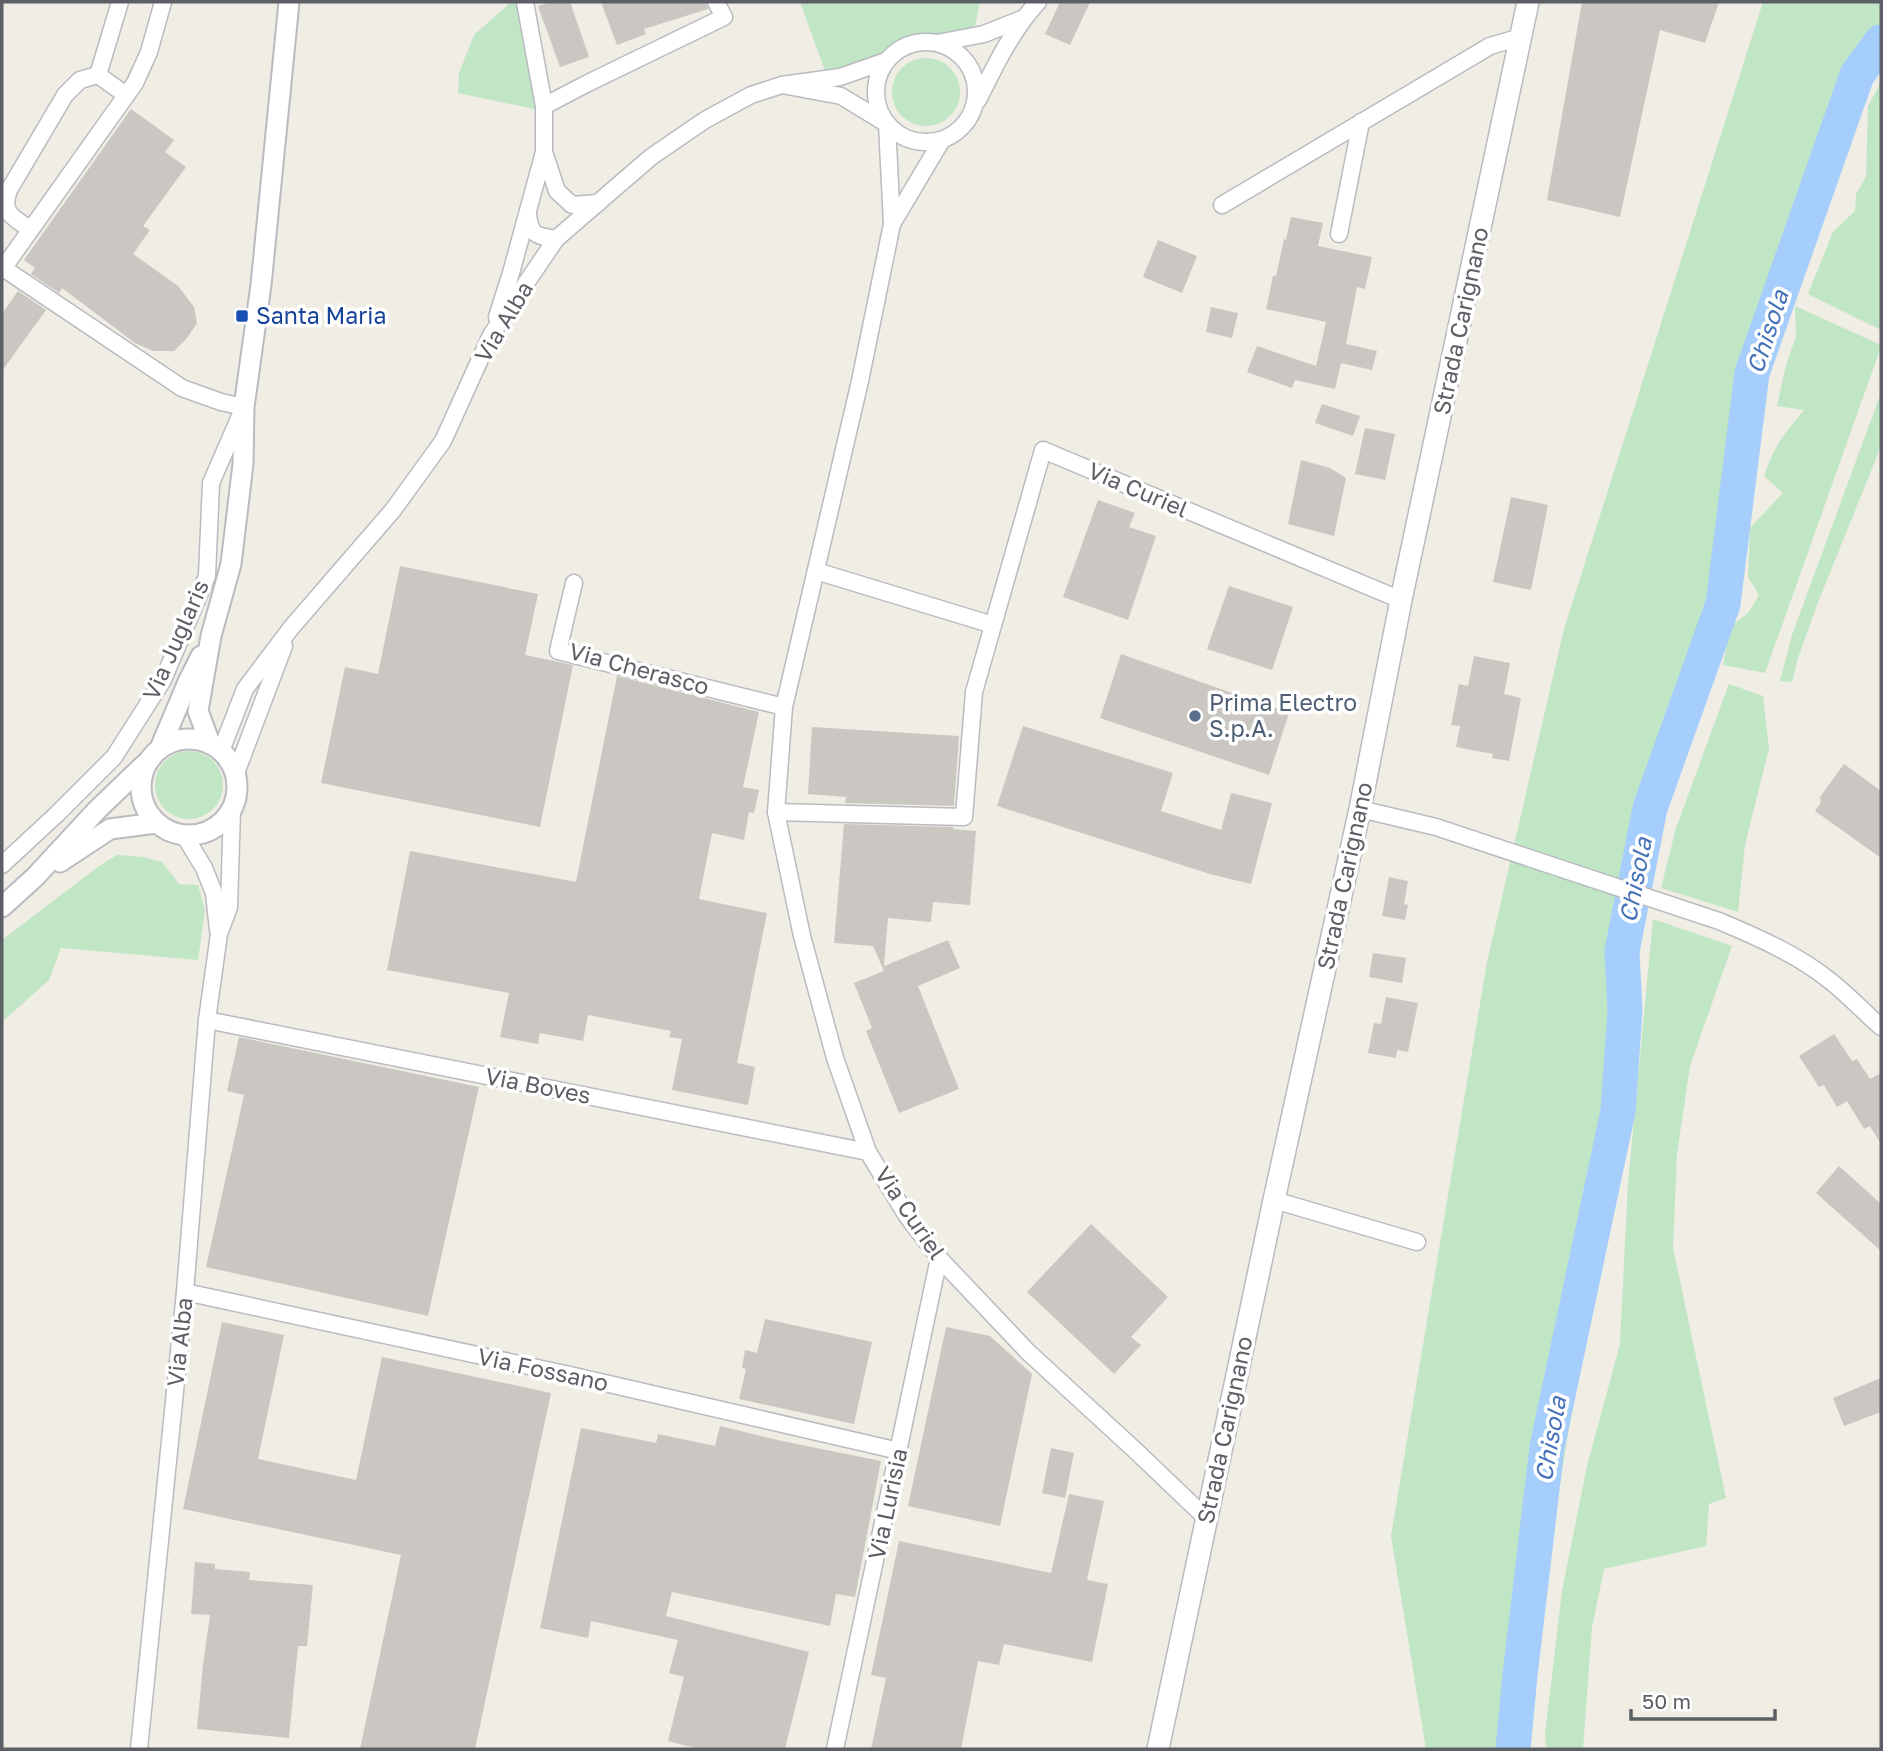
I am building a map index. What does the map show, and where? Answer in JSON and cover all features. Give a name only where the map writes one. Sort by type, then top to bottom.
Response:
[{"type":"main road","name":"Strada Carignano","points":[[1158,1749],[1360,809],[1401,600],[1528,2]]},
{"type":"street","points":[[98,75],[120,2]]},
{"type":"street","points":[[163,2],[149,52],[135,83],[2,269],[182,388],[244,407]]},
{"type":"street","name":"Via Juglaris","points":[[215,747],[198,712],[211,636],[231,564],[243,464],[244,407],[261,285],[289,2]]},
{"type":"street","points":[[491,335],[544,152],[544,106],[525,2]]},
{"type":"street","points":[[544,106],[724,17],[716,2]]},
{"type":"street","points":[[1024,18],[984,34],[937,43],[918,42],[900,49],[886,61],[878,76],[876,93],[879,109],[887,124],[902,137],[922,142],[942,140],[961,128],[1024,18],[1038,2]]},
{"type":"street","points":[[1222,205],[1490,46],[1521,37]]},
{"type":"street","points":[[937,43],[952,49],[965,61],[973,76],[976,92],[974,109]]},
{"type":"street","name":"Via Alba","points":[[215,747],[245,689],[291,628],[393,510],[443,441],[491,335],[556,239],[651,157],[705,120],[751,95],[782,85],[840,77],[886,61]]},
{"type":"street","points":[[98,75],[126,95]]},
{"type":"street","points":[[30,229],[10,215],[5,199],[65,95],[80,80],[98,75]]},
{"type":"street","name":"Via Alba","points":[[782,85],[841,96],[887,124]]},
{"type":"street","points":[[1339,234],[1361,122]]},
{"type":"street","name":"Via Curiel","points":[[887,124],[891,224],[860,381],[784,706],[776,812],[802,936],[835,1058],[868,1152],[907,1216],[939,1258],[1028,1352],[1206,1518]]},
{"type":"street","name":"Via Curiel","points":[[891,224],[942,140]]},
{"type":"street","points":[[544,152],[557,191],[572,205],[598,203]]},
{"type":"street","points":[[527,211],[529,226],[539,236],[556,239]]},
{"type":"street","name":"Via Juglaris","points":[[2,865],[114,757],[163,680],[207,576],[211,483],[244,407]]},
{"type":"street","name":"Via Curiel","points":[[776,812],[964,817],[974,692],[1043,450],[1401,600]]},
{"type":"street","points":[[816,571],[993,625]]},
{"type":"street","name":"Via Cherasco","points":[[574,583],[558,651],[784,706]]},
{"type":"street","name":"Via Alba","points":[[236,773],[291,628]]},
{"type":"street","name":"Via Juglaris","points":[[161,747],[187,682],[211,636]]},
{"type":"street","points":[[185,738],[198,739],[215,747],[230,761],[236,773],[236,797],[224,821],[212,830],[198,835],[169,831],[156,823],[146,810],[140,795],[141,779],[152,754],[173,741],[185,738]]},
{"type":"street","points":[[2,907],[36,877],[97,810],[146,764]]},
{"type":"street","name":"Via Alba","points":[[139,1749],[185,1292],[207,1020],[219,934],[229,907],[232,808]]},
{"type":"street","points":[[1360,809],[1436,827],[1718,921],[1779,949],[1810,967],[1828,979],[1881,1027]]},
{"type":"street","points":[[36,877],[110,829],[156,823]]},
{"type":"street","name":"Via Alba","points":[[184,835],[204,868],[214,893],[219,934]]},
{"type":"street","name":"Via Boves","points":[[207,1020],[868,1152]]},
{"type":"street","points":[[1274,1200],[1417,1242]]},
{"type":"street","name":"Via Lurisia","points":[[835,1749],[939,1258]]},
{"type":"street","name":"Via Fossano","points":[[185,1292],[557,1372],[899,1451]]},
{"type":"green space","points":[[511,2],[529,2],[544,111],[458,93],[459,73],[474,35]]},
{"type":"green space","points":[[800,2],[980,2],[973,36],[828,79]]},
{"type":"green space","points":[[1763,2],[1881,2],[1881,29],[1857,75],[1752,373],[1723,604],[1650,808],[1622,951],[1618,1111],[1519,1749],[1426,1749],[1391,1536],[1487,962],[1564,629]]},
{"type":"green space","points":[[926,58],[939,61],[950,68],[957,79],[960,92],[957,105],[950,116],[939,123],[926,126],[913,123],[902,116],[895,105],[892,92],[895,79],[902,68],[913,61]]},
{"type":"green space","points":[[1881,82],[1881,330],[1808,294],[1833,232],[1855,211],[1856,194],[1866,177],[1868,106]]},
{"type":"green space","points":[[1795,306],[1881,347],[1765,673],[1723,665],[1730,627],[1748,613],[1759,595],[1748,577],[1750,528],[1783,493],[1764,476],[1780,441],[1804,410],[1777,406],[1796,336]]},
{"type":"green space","points":[[1881,393],[1881,446],[1817,605],[1792,682],[1780,681],[1792,635]]},
{"type":"green space","points":[[1729,684],[1763,696],[1769,749],[1745,845],[1738,912],[1661,888],[1676,828]]},
{"type":"green space","points":[[189,751],[202,754],[213,761],[220,772],[223,785],[220,798],[213,809],[202,816],[189,819],[176,816],[165,809],[158,798],[155,785],[158,772],[165,761],[176,754]]},
{"type":"green space","points":[[117,855],[162,862],[179,884],[198,885],[205,910],[198,960],[61,948],[49,980],[2,1022],[2,940]]},
{"type":"green space","points":[[1653,919],[1732,946],[1690,1066],[1677,1154],[1673,1248],[1726,1498],[1709,1504],[1706,1546],[1604,1569],[1592,1627],[1583,1749],[1546,1749],[1545,1734],[1562,1591],[1587,1466],[1620,1344],[1628,1183]]},
{"type":"building","points":[[551,2],[570,2],[589,57],[560,67],[538,6]]},
{"type":"building","points":[[601,2],[706,2],[708,9],[644,29],[646,34],[617,45]]},
{"type":"building","points":[[1060,2],[1090,2],[1070,45],[1045,34]]},
{"type":"building","points":[[1582,2],[1719,2],[1705,43],[1660,30],[1620,217],[1547,200]]},
{"type":"building","points":[[131,109],[174,140],[165,152],[186,167],[143,226],[150,230],[133,254],[178,286],[194,307],[197,323],[174,351],[153,351],[135,343],[62,288],[59,293],[31,274],[35,268],[24,260]]},
{"type":"building","points":[[1291,217],[1323,223],[1318,246],[1372,257],[1365,289],[1357,287],[1346,344],[1377,351],[1372,370],[1341,363],[1335,389],[1295,380],[1292,388],[1247,372],[1257,346],[1316,366],[1326,322],[1266,309]]},
{"type":"building","points":[[1158,240],[1197,256],[1182,293],[1143,277]]},
{"type":"building","points":[[18,291],[46,310],[2,371],[2,314]]},
{"type":"building","points":[[1211,307],[1238,313],[1232,338],[1206,332]]},
{"type":"building","points":[[1322,404],[1360,416],[1353,436],[1315,423]]},
{"type":"building","points":[[1365,428],[1395,434],[1385,480],[1355,474]]},
{"type":"building","points":[[1301,460],[1330,468],[1346,478],[1334,536],[1288,524]]},
{"type":"building","points":[[1511,497],[1548,505],[1531,590],[1493,582]]},
{"type":"building","points":[[1098,500],[1135,513],[1129,527],[1156,536],[1128,620],[1063,597]]},
{"type":"building","points":[[400,566],[538,594],[525,655],[573,665],[540,827],[321,783],[345,667],[378,674]]},
{"type":"building","points":[[1229,586],[1293,607],[1272,670],[1207,649]]},
{"type":"building","name":"Prima Electro S.p.A.","points":[[1121,654],[1289,713],[1269,775],[1100,718]]},
{"type":"building","points":[[1474,656],[1510,663],[1504,694],[1521,698],[1509,761],[1492,758],[1493,754],[1456,747],[1460,726],[1451,725],[1459,684],[1468,686]]},
{"type":"building","points":[[617,676],[759,712],[743,787],[759,790],[754,813],[749,812],[744,840],[712,833],[699,899],[767,913],[737,1063],[755,1067],[748,1105],[672,1090],[682,1039],[669,1037],[671,1031],[588,1015],[583,1041],[540,1033],[538,1044],[500,1037],[509,993],[387,970],[410,851],[576,882]]},
{"type":"building","points":[[1023,726],[1173,773],[1161,811],[1221,830],[1231,793],[1272,803],[1251,884],[1210,874],[997,806]]},
{"type":"building","points":[[812,727],[959,736],[954,806],[845,803],[846,797],[808,794]]},
{"type":"building","points":[[1844,764],[1881,791],[1881,858],[1815,811],[1821,802],[1820,797]]},
{"type":"building","points":[[844,824],[953,827],[976,831],[970,905],[933,902],[931,922],[888,918],[884,966],[948,940],[960,968],[918,986],[959,1089],[899,1113],[866,1031],[872,1028],[854,983],[884,971],[873,946],[834,943]]},
{"type":"building","points":[[1389,877],[1408,881],[1404,904],[1408,905],[1405,920],[1382,916]]},
{"type":"building","points":[[1373,953],[1406,958],[1402,983],[1369,977]]},
{"type":"building","points":[[1386,997],[1418,1003],[1408,1052],[1397,1050],[1396,1058],[1368,1053],[1374,1023],[1381,1024]]},
{"type":"building","points":[[1834,1034],[1852,1061],[1857,1059],[1870,1079],[1881,1073],[1881,1144],[1870,1126],[1864,1129],[1847,1101],[1837,1107],[1824,1085],[1819,1087],[1799,1056]]},
{"type":"building","points":[[239,1037],[479,1087],[428,1316],[206,1267],[244,1095],[227,1091]]},
{"type":"building","points":[[1839,1166],[1881,1204],[1881,1251],[1816,1193]]},
{"type":"building","points":[[1091,1224],[1168,1297],[1131,1337],[1141,1345],[1114,1374],[1027,1292]]},
{"type":"building","points":[[765,1319],[872,1342],[854,1424],[739,1399],[746,1369],[742,1368],[745,1350],[757,1353]]},
{"type":"building","points":[[222,1322],[284,1335],[258,1459],[356,1480],[382,1357],[551,1393],[475,1749],[360,1749],[401,1555],[183,1509]]},
{"type":"building","points":[[946,1327],[990,1336],[1032,1374],[1000,1526],[908,1506]]},
{"type":"building","points":[[1881,1378],[1881,1412],[1844,1426],[1833,1398]]},
{"type":"building","points":[[720,1426],[881,1461],[855,1597],[836,1594],[830,1626],[672,1592],[666,1616],[809,1652],[785,1749],[699,1749],[668,1741],[684,1677],[669,1673],[678,1640],[591,1621],[588,1638],[540,1628],[581,1428],[656,1443],[658,1434],[715,1446]]},
{"type":"building","points":[[1051,1448],[1074,1453],[1065,1498],[1042,1493]]},
{"type":"building","points":[[1069,1494],[1104,1501],[1087,1580],[1108,1584],[1092,1662],[1004,1644],[999,1665],[978,1661],[961,1749],[871,1749],[886,1678],[871,1675],[899,1541],[1051,1573]]},
{"type":"building","points":[[195,1562],[215,1564],[215,1569],[250,1572],[249,1580],[313,1585],[307,1646],[298,1646],[289,1738],[197,1729],[210,1615],[191,1614]]},
{"type":"waterway","name":"Chisola","points":[[1513,1749],[1547,1447],[1618,1111],[1625,1011],[1622,951],[1650,808],[1723,604],[1752,373],[1857,75],[1881,42]]},
{"type":"place","name":"Santa Maria","points":[[242,316]]},
{"type":"place","name":"Prima Electro S.p.A.","points":[[1195,716]]}]
